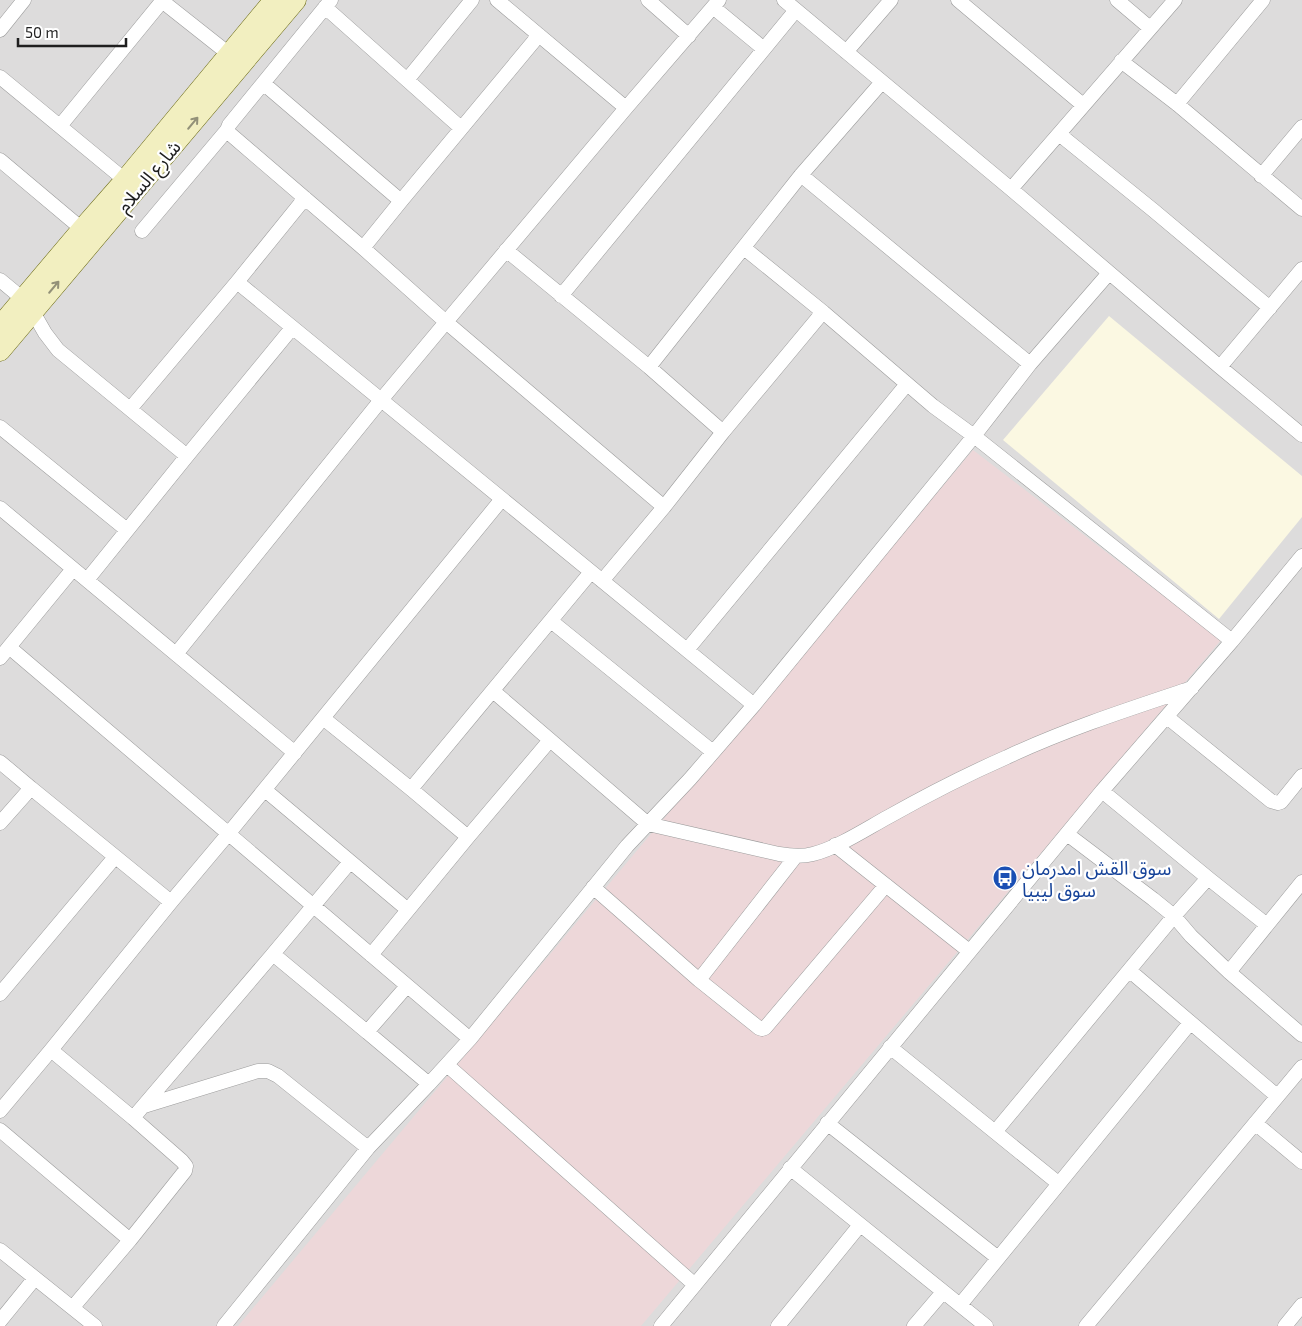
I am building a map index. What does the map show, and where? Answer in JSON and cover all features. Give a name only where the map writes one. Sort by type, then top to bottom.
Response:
[{"type":"main road","name":"شارع السلام","points":[[0,351],[28,306],[82,228],[125,180],[274,0]]},
{"type":"main road","name":"شارع السلام","points":[[0,326],[28,306],[296,0]]},
{"type":"street","points":[[0,30],[24,0]]},
{"type":"street","points":[[60,126],[162,0],[229,54]]},
{"type":"street","points":[[407,80],[472,0]]},
{"type":"street","points":[[497,0],[626,108]]},
{"type":"street","points":[[648,0],[689,36]]},
{"type":"street","points":[[784,0],[1302,435]]},
{"type":"street","points":[[846,52],[891,0]]},
{"type":"street","points":[[958,0],[1083,105]]},
{"type":"street","points":[[1117,0],[1150,28]]},
{"type":"street","points":[[1011,189],[1175,0]]},
{"type":"street","points":[[1177,104],[1263,0]]},
{"type":"street","points":[[176,654],[381,400],[716,3],[764,49]]},
{"type":"street","points":[[142,231],[227,130],[229,125],[328,4],[407,80],[461,128]]},
{"type":"street","points":[[561,296],[796,10]]},
{"type":"street","points":[[363,248],[539,35]]},
{"type":"street","points":[[1121,61],[1177,104],[1261,176],[1302,208]]},
{"type":"street","points":[[0,77],[125,180]]},
{"type":"street","points":[[649,367],[801,175],[882,82]]},
{"type":"street","points":[[263,83],[401,201]]},
{"type":"street","points":[[1261,176],[1302,127]]},
{"type":"street","points":[[227,130],[446,322],[664,507]]},
{"type":"street","points":[[1059,134],[1270,308]]},
{"type":"street","points":[[0,160],[82,228]]},
{"type":"street","points":[[801,175],[1030,364]]},
{"type":"street","points":[[130,409],[305,198]]},
{"type":"street","points":[[744,248],[823,312],[933,406],[974,436],[1232,641]]},
{"type":"street","points":[[506,250],[649,367],[723,432]]},
{"type":"street","points":[[1220,367],[1302,269]]},
{"type":"street","points":[[224,1326],[368,1148],[470,1039],[626,846],[648,824],[754,705],[974,436],[1030,364],[1109,273]]},
{"type":"street","points":[[0,280],[28,306],[58,350],[186,456]]},
{"type":"street","points":[[236,282],[754,705]]},
{"type":"street","points":[[411,789],[551,621],[597,577],[664,507],[723,432],[823,312]]},
{"type":"street","points":[[87,580],[292,328]]},
{"type":"street","points":[[687,650],[907,384]]},
{"type":"street","points":[[0,427],[127,530]]},
{"type":"street","points":[[0,1111],[52,1050],[502,499]]},
{"type":"street","points":[[0,508],[295,752]]},
{"type":"street","points":[[661,1326],[1102,791],[1232,641],[1302,556]]},
{"type":"street","points":[[0,658],[73,569]]},
{"type":"street","points":[[551,621],[713,752]]},
{"type":"street","points":[[9,647],[470,1039]]},
{"type":"street","points":[[493,692],[648,824],[796,856],[814,854],[835,845],[938,790],[1060,734],[1097,719],[1192,688]]},
{"type":"street","points":[[1167,717],[1271,801],[1281,802],[1302,776]]},
{"type":"street","points":[[323,718],[468,837]]},
{"type":"street","points":[[371,955],[550,740]]},
{"type":"street","points":[[0,762],[171,902]]},
{"type":"street","points":[[0,823],[31,788]]},
{"type":"street","points":[[265,790],[408,910]]},
{"type":"street","points":[[1102,791],[1267,925]]},
{"type":"street","points":[[1067,834],[1174,916],[1191,936],[1229,972],[1302,1035]]},
{"type":"street","points":[[835,845],[969,951]]},
{"type":"street","points":[[0,994],[115,856]]},
{"type":"street","points":[[700,980],[796,856]]},
{"type":"street","points":[[133,1118],[350,862]]},
{"type":"street","points":[[996,1132],[1174,916],[1208,878]]},
{"type":"street","points":[[1229,972],[1302,882]]},
{"type":"street","points":[[594,887],[700,980],[762,1029],[765,1028],[886,885]]},
{"type":"street","points":[[273,954],[429,1084]]},
{"type":"street","points":[[1130,971],[1277,1096]]},
{"type":"street","points":[[367,1032],[407,986]]},
{"type":"street","points":[[960,1305],[1190,1022]]},
{"type":"street","points":[[890,1047],[1058,1183]]},
{"type":"street","points":[[52,1050],[133,1118],[186,1166],[185,1172],[74,1307]]},
{"type":"street","points":[[447,1065],[695,1285]]},
{"type":"street","points":[[1086,1326],[1302,1067]]},
{"type":"street","points":[[144,1106],[258,1071],[268,1071],[278,1076],[368,1148]]},
{"type":"street","points":[[827,1123],[998,1258]]},
{"type":"street","points":[[1255,1123],[1302,1162]]},
{"type":"street","points":[[0,1130],[130,1240]]},
{"type":"street","points":[[790,1168],[986,1326]]},
{"type":"street","points":[[778,1326],[860,1225]]},
{"type":"street","points":[[0,1250],[74,1307],[95,1326]]},
{"type":"street","points":[[0,1321],[35,1278]]},
{"type":"street","points":[[914,1326],[943,1292]]},
{"type":"street","points":[[1285,1326],[1302,1305]]},
{"type":"shaded area","points":[[0,0],[1302,0],[1302,1326],[0,1326]]},
{"type":"shaded area","points":[[1109,316],[1302,476],[1302,517],[1219,619],[1003,440]]},
{"type":"shaded area","points":[[973,450],[1221,640],[641,1326],[238,1326]]},
{"type":"place","name":"سوق القش امدرمان سوق ليبيا","points":[[1005,878]]}]
